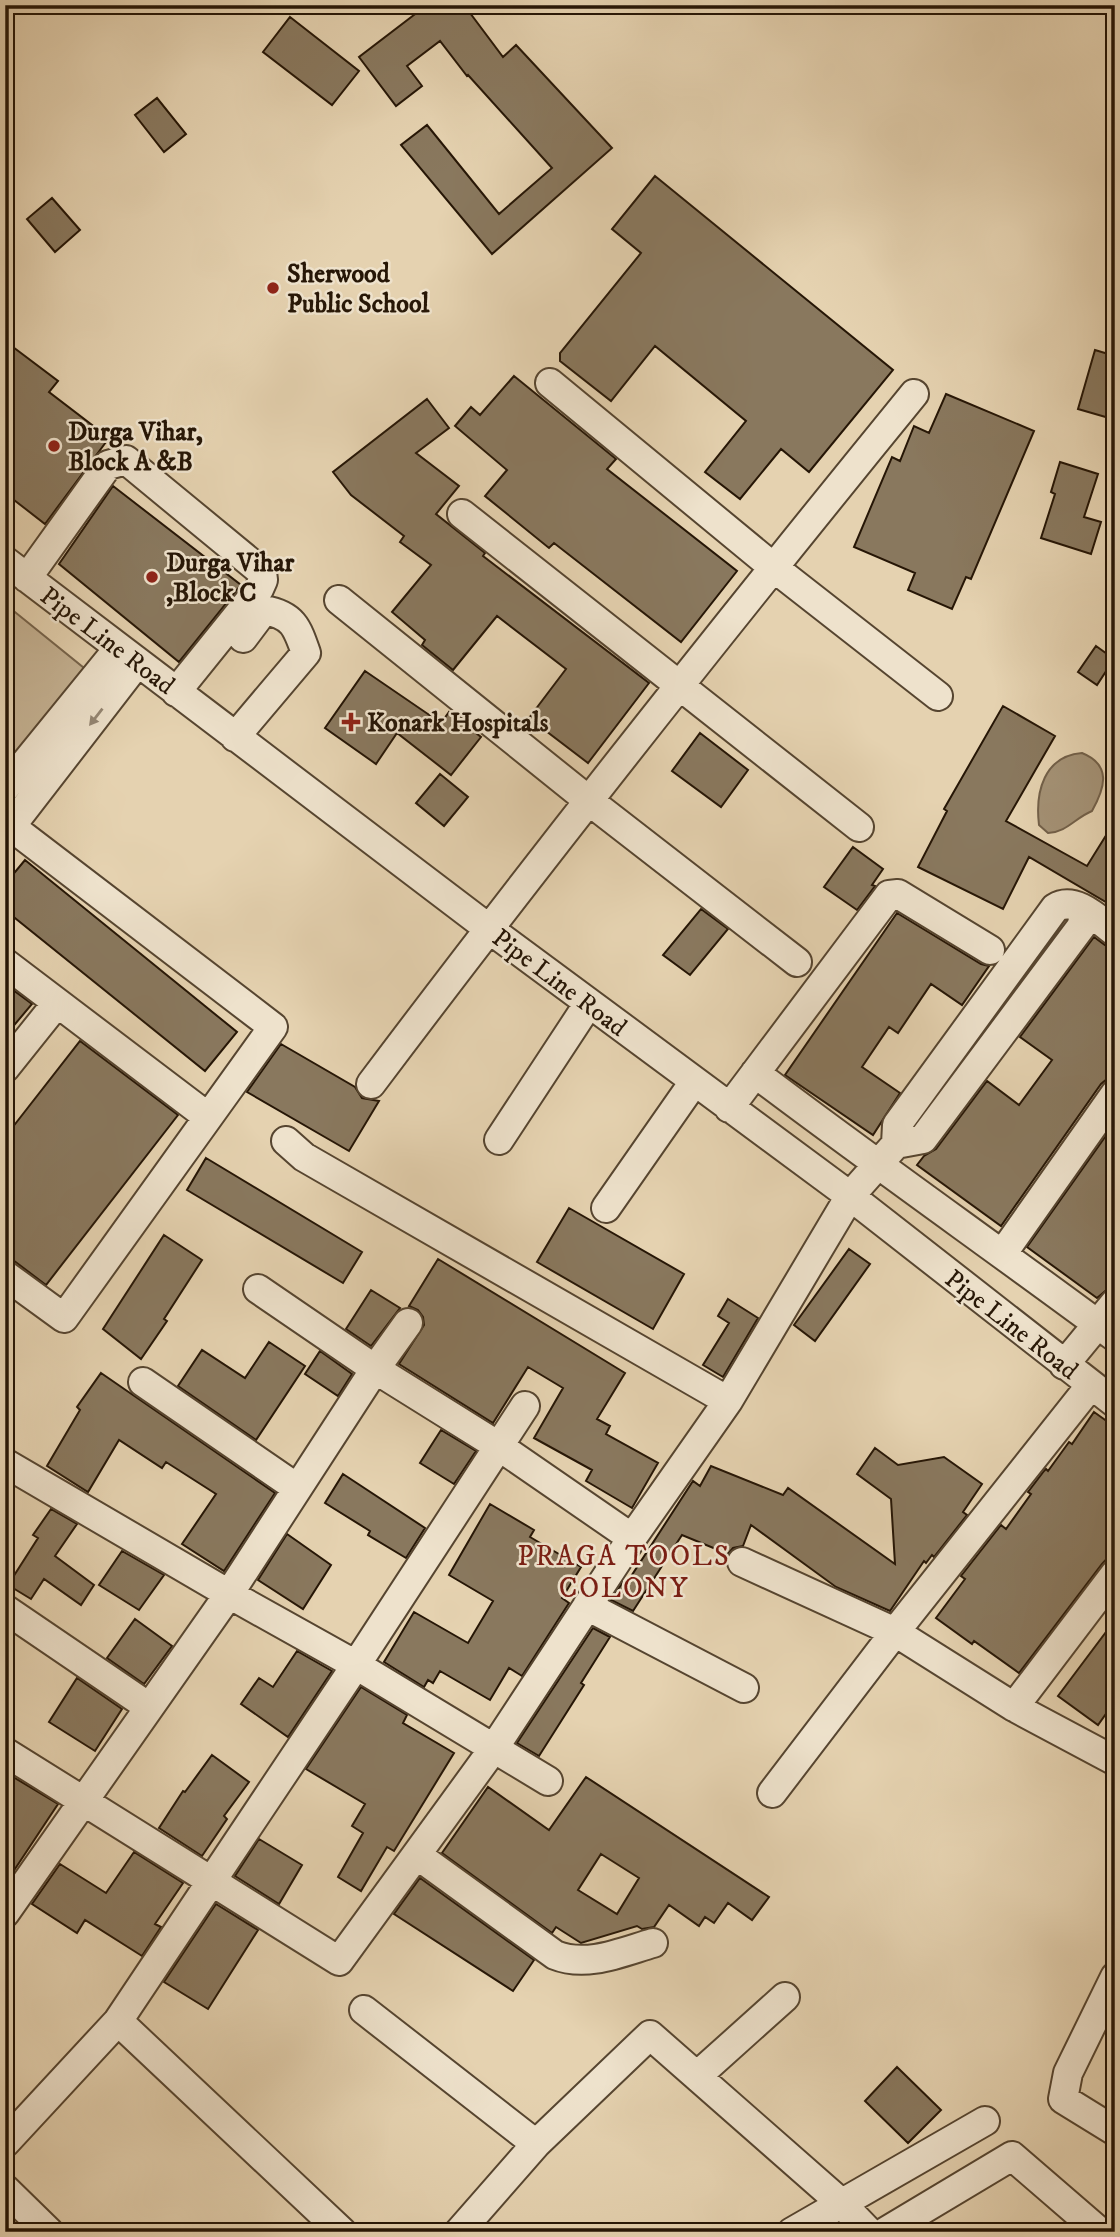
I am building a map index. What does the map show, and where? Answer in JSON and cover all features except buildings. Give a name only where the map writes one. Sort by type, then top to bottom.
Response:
[{"type":"street","points":[[550,383],[773,567],[938,696]]},
{"type":"street","points":[[371,1084],[488,928],[679,683],[914,394]]},
{"type":"street","points":[[16,570],[107,465],[126,460],[262,572],[259,589],[184,698]]},
{"type":"street","points":[[462,514],[859,827]]},
{"type":"street","name":"Pipe Line Road","points":[[16,570],[488,928],[850,1196],[1115,1403]]},
{"type":"street","points":[[339,600],[588,800],[797,962]]},
{"type":"street","points":[[184,698],[264,610],[281,613],[298,627],[306,653],[236,737]]},
{"type":"street","points":[[5,788],[81,696],[128,656]]},
{"type":"street","points":[[5,1275],[64,1318],[273,1027],[7,827],[128,656]]},
{"type":"street","points":[[729,1108],[889,895],[898,894],[990,950]]},
{"type":"street","points":[[5,1752],[339,1961],[494,1748],[632,1538],[728,1401],[850,1196],[896,1144],[897,1125],[1055,908],[1062,903],[1069,903],[1086,911],[1115,932]]},
{"type":"street","points":[[5,963],[208,1117]]},
{"type":"street","points":[[5,1068],[57,1003]]},
{"type":"street","points":[[499,1140],[589,1003]]},
{"type":"street","points":[[755,1073],[877,1165],[1003,1253],[1109,1321],[1064,1365]]},
{"type":"street","points":[[607,1208],[694,1082]]},
{"type":"street","points":[[1003,1253],[1115,1094]]},
{"type":"street","points":[[286,1141],[304,1157],[728,1401]]},
{"type":"street","points":[[258,1289],[374,1369],[500,1447],[632,1538]]},
{"type":"street","points":[[5,1913],[229,1594],[374,1369],[408,1322]]},
{"type":"street","points":[[143,1382],[297,1488]]},
{"type":"street","points":[[772,1793],[895,1632],[1091,1385]]},
{"type":"street","points":[[5,2143],[118,2021],[525,1406]]},
{"type":"street","points":[[5,1463],[356,1665],[548,1781]]},
{"type":"street","points":[[742,1562],[895,1632],[1014,1707],[1115,1761]]},
{"type":"street","points":[[1014,1707],[1115,1574]]},
{"type":"street","points":[[587,1606],[744,1688]]},
{"type":"street","points":[[5,1609],[149,1707]]},
{"type":"street","points":[[417,1856],[555,1955],[567,1960],[587,1961],[653,1943]]},
{"type":"street","points":[[1115,1977],[1068,2073],[1063,2099],[1115,2131]]},
{"type":"street","points":[[697,2076],[785,1997]]},
{"type":"street","points":[[363,2010],[536,2144]]},
{"type":"street","points":[[118,2021],[342,2232]]},
{"type":"street","points":[[459,2232],[536,2144],[650,2035],[840,2203],[869,2232]]},
{"type":"street","points":[[792,2232],[985,2121]]},
{"type":"street","points":[[886,2232],[1012,2156],[1084,2227]]},
{"type":"street","points":[[5,2189],[49,2232]]},
{"type":"shaded area","points":[[5,604],[84,668],[5,766]]},
{"type":"shaded area","points":[[1082,753],[1092,758],[1102,771],[1100,794],[1092,811],[1060,830],[1048,833],[1039,825],[1038,813],[1045,778],[1059,761]]},
{"type":"place","name":"Sherwood Public School","points":[[273,288]]},
{"type":"place","name":"Durga Vihar, Block A &B","points":[[54,446]]},
{"type":"place","name":"Durga Vihar ,Block C","points":[[152,577]]},
{"type":"place","name":"Konark Hospitals","points":[[351,722]]},
{"type":"district","name":"PRAGA TOOLS COLONY","points":[[624,1571]]}]
